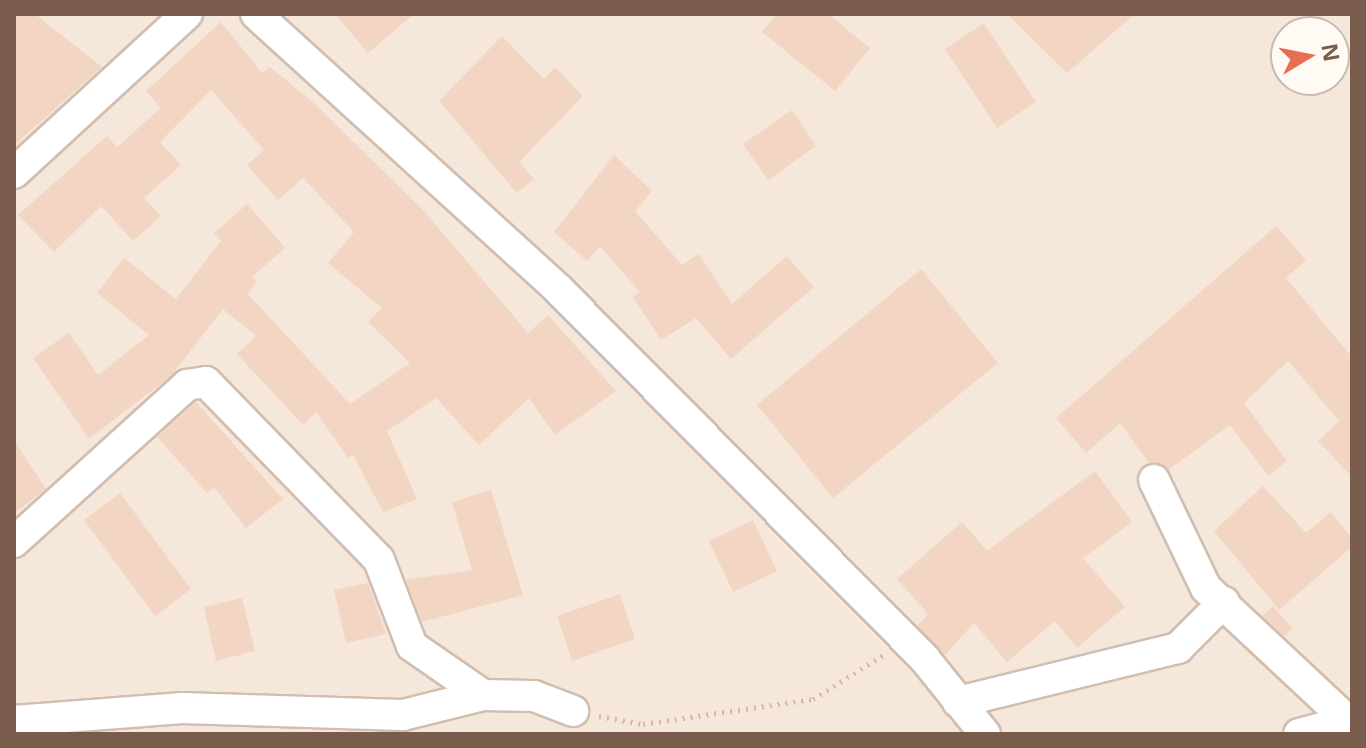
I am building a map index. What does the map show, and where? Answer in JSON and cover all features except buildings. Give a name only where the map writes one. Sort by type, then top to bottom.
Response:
[{"type":"street","points":[[14,173],[187,14]]},
{"type":"street","points":[[256,14],[558,289],[906,640],[985,734]]},
{"type":"street","points":[[14,542],[187,385],[206,382],[379,560],[412,646],[483,695]]},
{"type":"street","points":[[1154,480],[1206,588],[1224,602],[1331,727]]},
{"type":"street","points":[[958,702],[1178,648],[1224,602]]},
{"type":"street","points":[[14,721],[182,708],[403,715],[483,695],[534,696],[573,711]]},
{"type":"path","points":[[573,711],[643,724],[813,699],[906,640]]},
{"type":"shaded area","points":[[14,14],[1352,14],[1352,734],[14,734]]}]
